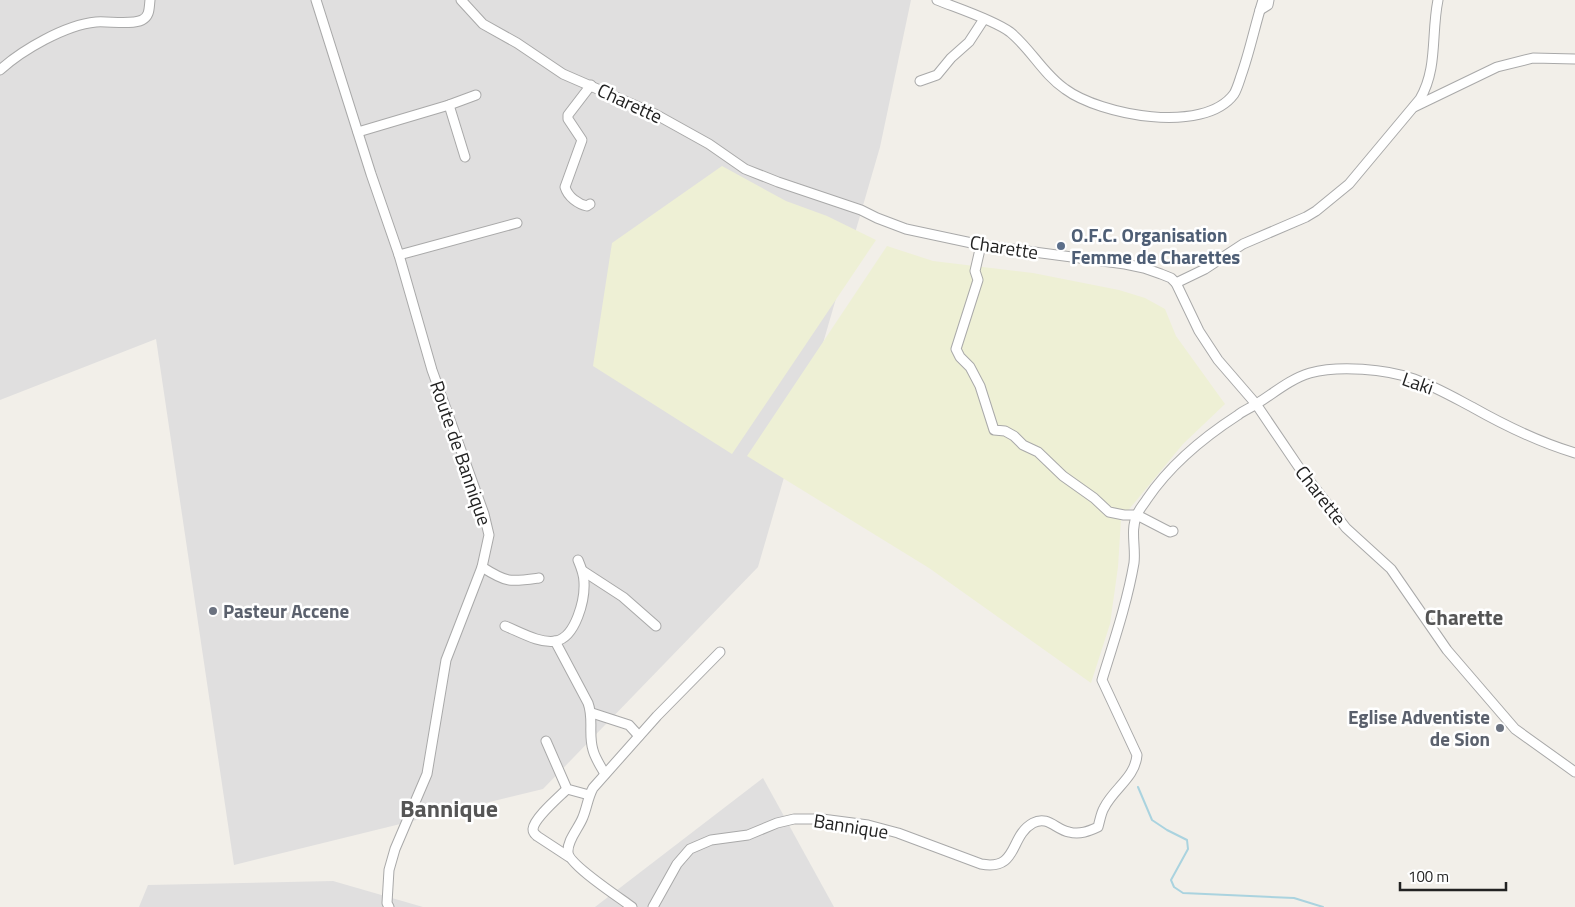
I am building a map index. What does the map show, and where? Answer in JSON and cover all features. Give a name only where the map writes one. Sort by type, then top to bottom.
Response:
[{"type":"street","points":[[0,70],[14,58],[66,28],[97,22],[139,22],[146,18],[149,13],[150,0]]},
{"type":"street","name":"Route de Bannique","points":[[316,0],[398,255],[432,370],[484,514],[489,535],[482,568],[446,660],[427,774],[395,849],[389,870],[387,906]]},
{"type":"street","name":"Charette","points":[[461,0],[483,24],[518,43],[563,74],[655,114],[709,144],[745,169],[778,182],[860,210],[906,229],[981,245],[1134,266],[1171,278],[1176,284],[1198,331],[1218,360],[1256,404],[1298,466],[1346,528],[1390,569],[1447,650],[1515,730],[1575,772]]},
{"type":"street","points":[[937,0],[1009,31],[1043,70],[1064,89],[1085,102],[1131,114],[1180,118],[1210,112],[1224,104],[1235,93],[1249,52],[1263,0]]},
{"type":"street","points":[[1260,10],[1268,5],[1269,0]]},
{"type":"street","points":[[1176,284],[1243,244],[1306,217],[1349,184],[1412,108],[1426,88],[1432,65],[1438,0]]},
{"type":"street","points":[[920,81],[937,75],[951,58],[969,42],[984,19]]},
{"type":"street","points":[[1412,108],[1498,67],[1511,63],[1533,58],[1575,60]]},
{"type":"street","points":[[590,204],[584,206],[566,192],[565,187],[582,140],[568,120],[568,115],[591,85]]},
{"type":"street","points":[[358,132],[476,95]]},
{"type":"street","points":[[449,105],[465,157]]},
{"type":"street","points":[[398,255],[518,223]]},
{"type":"street","points":[[981,245],[976,271],[978,280],[956,349],[960,357],[970,367],[980,386],[994,430],[1004,431],[1014,436],[1023,445],[1038,452],[1063,476],[1094,498],[1109,512],[1137,515],[1170,532],[1173,531]]},
{"type":"street","name":"Laki","points":[[1137,515],[1158,482],[1196,446],[1238,414],[1288,383],[1310,373],[1356,370],[1383,372],[1414,379],[1540,440],[1575,453]]},
{"type":"street","name":"Bannique","points":[[653,907],[678,864],[690,849],[711,840],[748,835],[777,823],[794,819],[822,819],[868,825],[898,833],[989,866],[1006,861],[1025,830],[1033,823],[1043,820],[1052,822],[1068,832],[1086,833],[1098,827],[1104,807],[1136,764],[1137,755],[1102,680],[1120,625],[1134,561],[1134,532],[1137,515]]},
{"type":"street","points":[[505,626],[541,640],[555,642],[564,638],[573,629],[578,618],[584,584],[583,572],[578,560]]},
{"type":"street","points":[[482,568],[501,579],[512,581],[536,579]]},
{"type":"street","points":[[583,572],[623,597],[656,626]]},
{"type":"street","points":[[555,642],[588,702],[592,713],[593,750],[605,774]]},
{"type":"street","points":[[568,857],[568,847],[583,818],[589,795],[605,774],[669,703],[720,652]]},
{"type":"street","points":[[592,713],[629,725],[639,736]]},
{"type":"street","points":[[546,741],[567,789]]},
{"type":"street","points":[[567,789],[589,795]]},
{"type":"street","points":[[567,789],[536,821],[533,828],[534,832],[632,907]]},
{"type":"shaded area","points":[[0,0],[911,0],[880,147],[758,567],[543,789],[234,865],[156,339],[0,400]]},
{"type":"shaded area","points":[[763,778],[834,907],[595,907]]},
{"type":"shaded area","points":[[333,881],[423,907],[139,907],[148,885]]},
{"type":"green space","points":[[722,166],[786,201],[827,216],[876,240],[732,454],[593,366],[612,243]]},
{"type":"green space","points":[[887,246],[933,261],[1033,273],[1119,290],[1145,298],[1165,309],[1176,336],[1225,404],[1183,444],[1121,519],[1118,567],[1110,624],[1091,683],[929,568],[747,456]]},
{"type":"waterway","points":[[1138,787],[1152,820],[1187,840],[1188,849],[1171,880],[1174,887],[1183,893],[1294,898],[1323,907]]},
{"type":"place","name":"O.F.C. Organisation Femme de Charettes","points":[[1061,246]]},
{"type":"place","name":"Pasteur Accene","points":[[213,611]]},
{"type":"place","name":"Eglise Adventiste de Sion","points":[[1500,728]]},
{"type":"district","name":"Charette","points":[[1464,618]]},
{"type":"district","name":"Bannique","points":[[449,809]]}]
